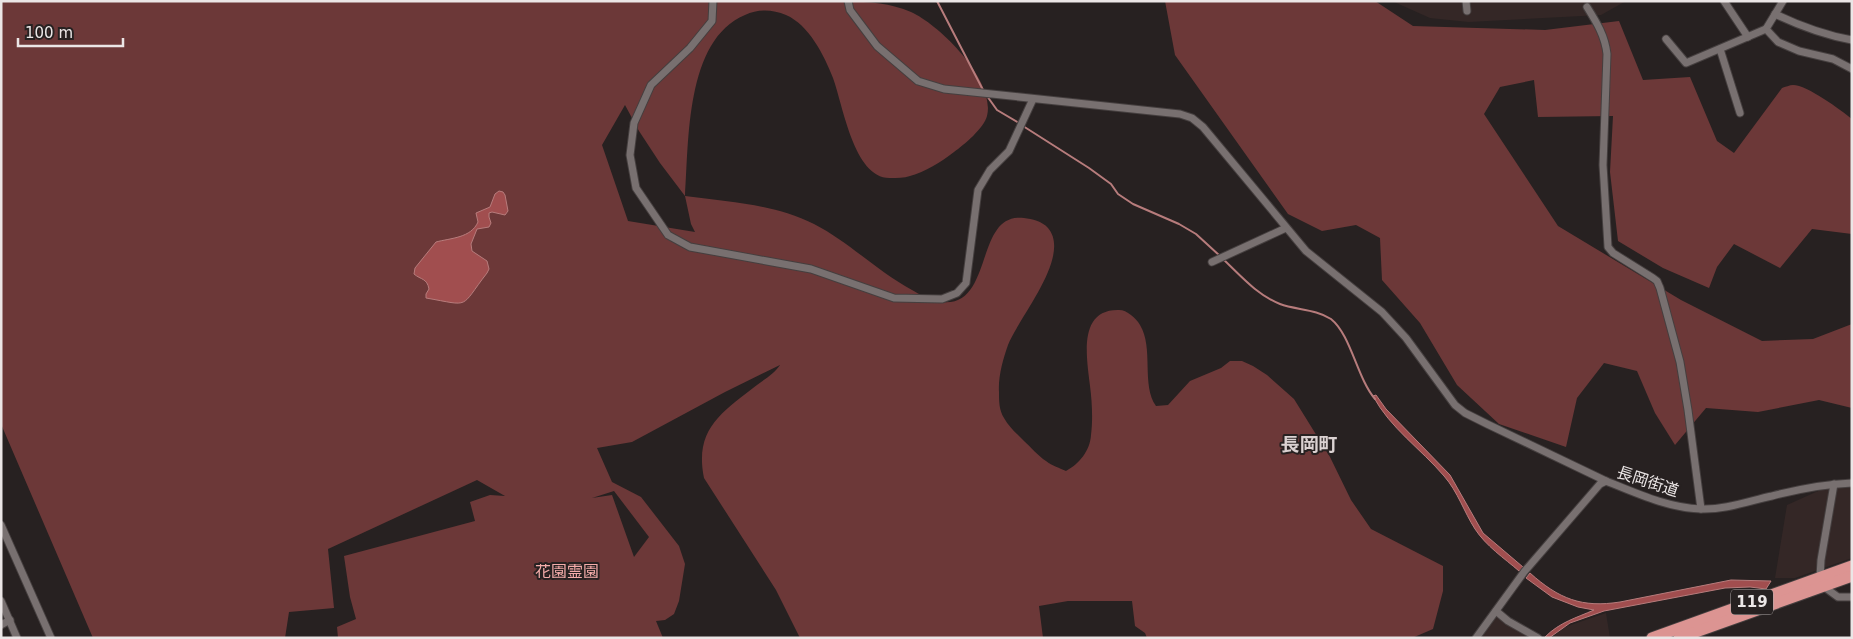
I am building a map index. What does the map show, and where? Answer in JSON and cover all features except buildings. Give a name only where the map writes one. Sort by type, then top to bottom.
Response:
[{"type":"highway","name":"119","points":[[1680,638],[1822,582],[1852,566]]},
{"type":"highway","name":"119","points":[[1652,638],[1822,582],[1852,576]]},
{"type":"street","points":[[713,1],[712,21],[690,48],[651,85],[634,124],[630,155],[636,188],[668,235],[690,247],[811,269],[894,298],[942,299],[957,293],[966,283],[978,190],[990,170],[1009,151],[1033,99]]},
{"type":"street","points":[[848,1],[850,10],[877,46],[918,81],[944,89],[1180,114],[1192,118],[1203,127],[1286,228],[1320,264],[1382,312],[1406,338],[1455,405],[1465,413],[1606,481]]},
{"type":"street","points":[[1466,1],[1467,11]]},
{"type":"street","points":[[1724,1],[1748,36]]},
{"type":"street","points":[[1666,39],[1686,64],[1766,29],[1783,1]]},
{"type":"street","points":[[1587,7],[1603,33],[1606,42],[1603,165],[1608,247],[1613,253],[1657,281],[1660,288],[1680,362],[1701,509]]},
{"type":"street","points":[[1775,14],[1805,28],[1834,37],[1852,40]]},
{"type":"street","points":[[1766,29],[1778,42],[1799,51],[1833,59],[1852,69]]},
{"type":"street","points":[[1720,49],[1740,113]]},
{"type":"street","points":[[1212,262],[1286,228]]},
{"type":"street","name":"長岡街道","points":[[1476,638],[1524,572],[1600,484],[1606,481],[1650,499],[1686,508],[1701,509],[1730,507],[1775,495],[1834,484],[1852,483]]},
{"type":"street","points":[[1834,484],[1821,560],[1822,582],[1838,597],[1852,597]]},
{"type":"street","points":[[1,525],[52,638]]},
{"type":"street","points":[[1,601],[17,638]]},
{"type":"street","points":[[1496,611],[1508,621],[1538,638]]},
{"type":"street","points":[[1,625],[10,620]]},
{"type":"shaded area","points":[[1392,1],[1626,1],[1601,15],[1469,22],[1430,18]]},
{"type":"shaded area","points":[[499,191],[505,195],[508,211],[505,215],[489,213],[491,223],[489,227],[477,229],[471,244],[472,251],[487,261],[489,269],[487,273],[468,299],[463,302],[451,303],[426,298],[429,289],[428,285],[414,274],[415,268],[436,242],[471,231],[478,222],[476,213],[490,207],[495,194]]},
{"type":"shaded area","points":[[1376,395],[1386,409],[1450,475],[1483,533],[1523,567],[1519,571],[1479,535],[1449,482],[1388,418],[1373,396]]},
{"type":"shaded area","points":[[1852,486],[1852,558],[1795,578],[1775,578],[1787,505],[1827,487]]},
{"type":"shaded area","points":[[1530,573],[1561,595],[1572,600],[1594,604],[1620,602],[1731,580],[1771,581],[1766,589],[1750,587],[1725,588],[1604,611],[1570,623],[1549,638],[1545,637],[1556,628],[1594,610],[1578,607],[1552,597],[1526,578]]},
{"type":"shaded area","points":[[1606,613],[1610,638],[1552,638],[1562,628]]},
{"type":"shaded area","points":[[1497,616],[1533,638],[1481,638]]},
{"type":"green space","name":"花園霊園","points":[[1,1],[847,1],[872,3],[903,9],[923,19],[950,41],[975,71],[988,102],[985,121],[973,136],[944,159],[921,172],[901,178],[878,175],[868,167],[859,154],[846,122],[833,78],[809,33],[794,20],[781,13],[770,11],[755,12],[745,15],[725,28],[711,46],[701,69],[694,95],[690,122],[685,196],[735,202],[799,217],[827,231],[899,282],[921,295],[936,301],[955,301],[968,293],[997,230],[1008,220],[1024,218],[1040,222],[1048,228],[1054,240],[1049,270],[1008,345],[999,380],[1000,405],[1004,418],[1037,454],[1051,464],[1066,471],[1075,465],[1086,452],[1090,441],[1092,423],[1087,363],[1088,338],[1091,326],[1096,318],[1106,312],[1125,311],[1136,320],[1144,334],[1149,388],[1156,406],[1168,405],[1190,381],[1221,368],[1230,361],[1242,361],[1267,375],[1294,399],[1330,457],[1351,500],[1371,529],[1443,566],[1443,591],[1433,629],[1412,638],[1147,638],[1145,633],[1135,626],[1132,601],[1068,601],[1039,606],[1043,638],[800,638],[776,590],[704,478],[702,461],[703,447],[707,434],[722,413],[770,376],[780,365],[632,442],[597,448],[612,482],[641,497],[679,546],[685,564],[679,601],[674,614],[665,620],[656,621],[663,638],[338,638],[337,627],[356,619],[350,597],[344,556],[475,521],[470,502],[490,495],[505,496],[477,480],[328,549],[334,608],[289,612],[285,638],[93,638],[1,424]],"holes":[[[625,105],[660,163],[685,196],[691,224],[695,232],[628,221],[602,145]],[[614,491],[649,537],[634,557],[612,495],[592,498]]]},
{"type":"green space","points":[[1165,1],[1375,1],[1413,26],[1545,30],[1619,21],[1643,80],[1690,77],[1717,141],[1734,153],[1782,88],[1793,85],[1815,93],[1852,119],[1852,234],[1812,229],[1780,268],[1734,244],[1717,267],[1709,288],[1663,268],[1618,241],[1610,172],[1613,116],[1538,117],[1534,80],[1500,87],[1484,114],[1558,226],[1681,300],[1762,341],[1813,339],[1852,324],[1852,408],[1819,400],[1758,412],[1706,408],[1675,445],[1655,413],[1637,371],[1604,363],[1577,398],[1566,447],[1499,424],[1457,385],[1420,323],[1382,280],[1380,238],[1356,225],[1322,231],[1288,214],[1175,55]]},
{"type":"waterway","points":[[937,1],[983,90]]},
{"type":"waterway","points":[[987,96],[997,110],[1019,123]]},
{"type":"waterway","points":[[1023,126],[1089,168],[1111,184],[1118,194],[1133,204],[1179,224],[1196,234],[1220,256]]},
{"type":"waterway","points":[[1223,259],[1249,284],[1272,300],[1286,306],[1319,313],[1331,319],[1344,335],[1363,380],[1375,399]]},
{"type":"district","name":"長岡町","points":[[1309,444]]}]
